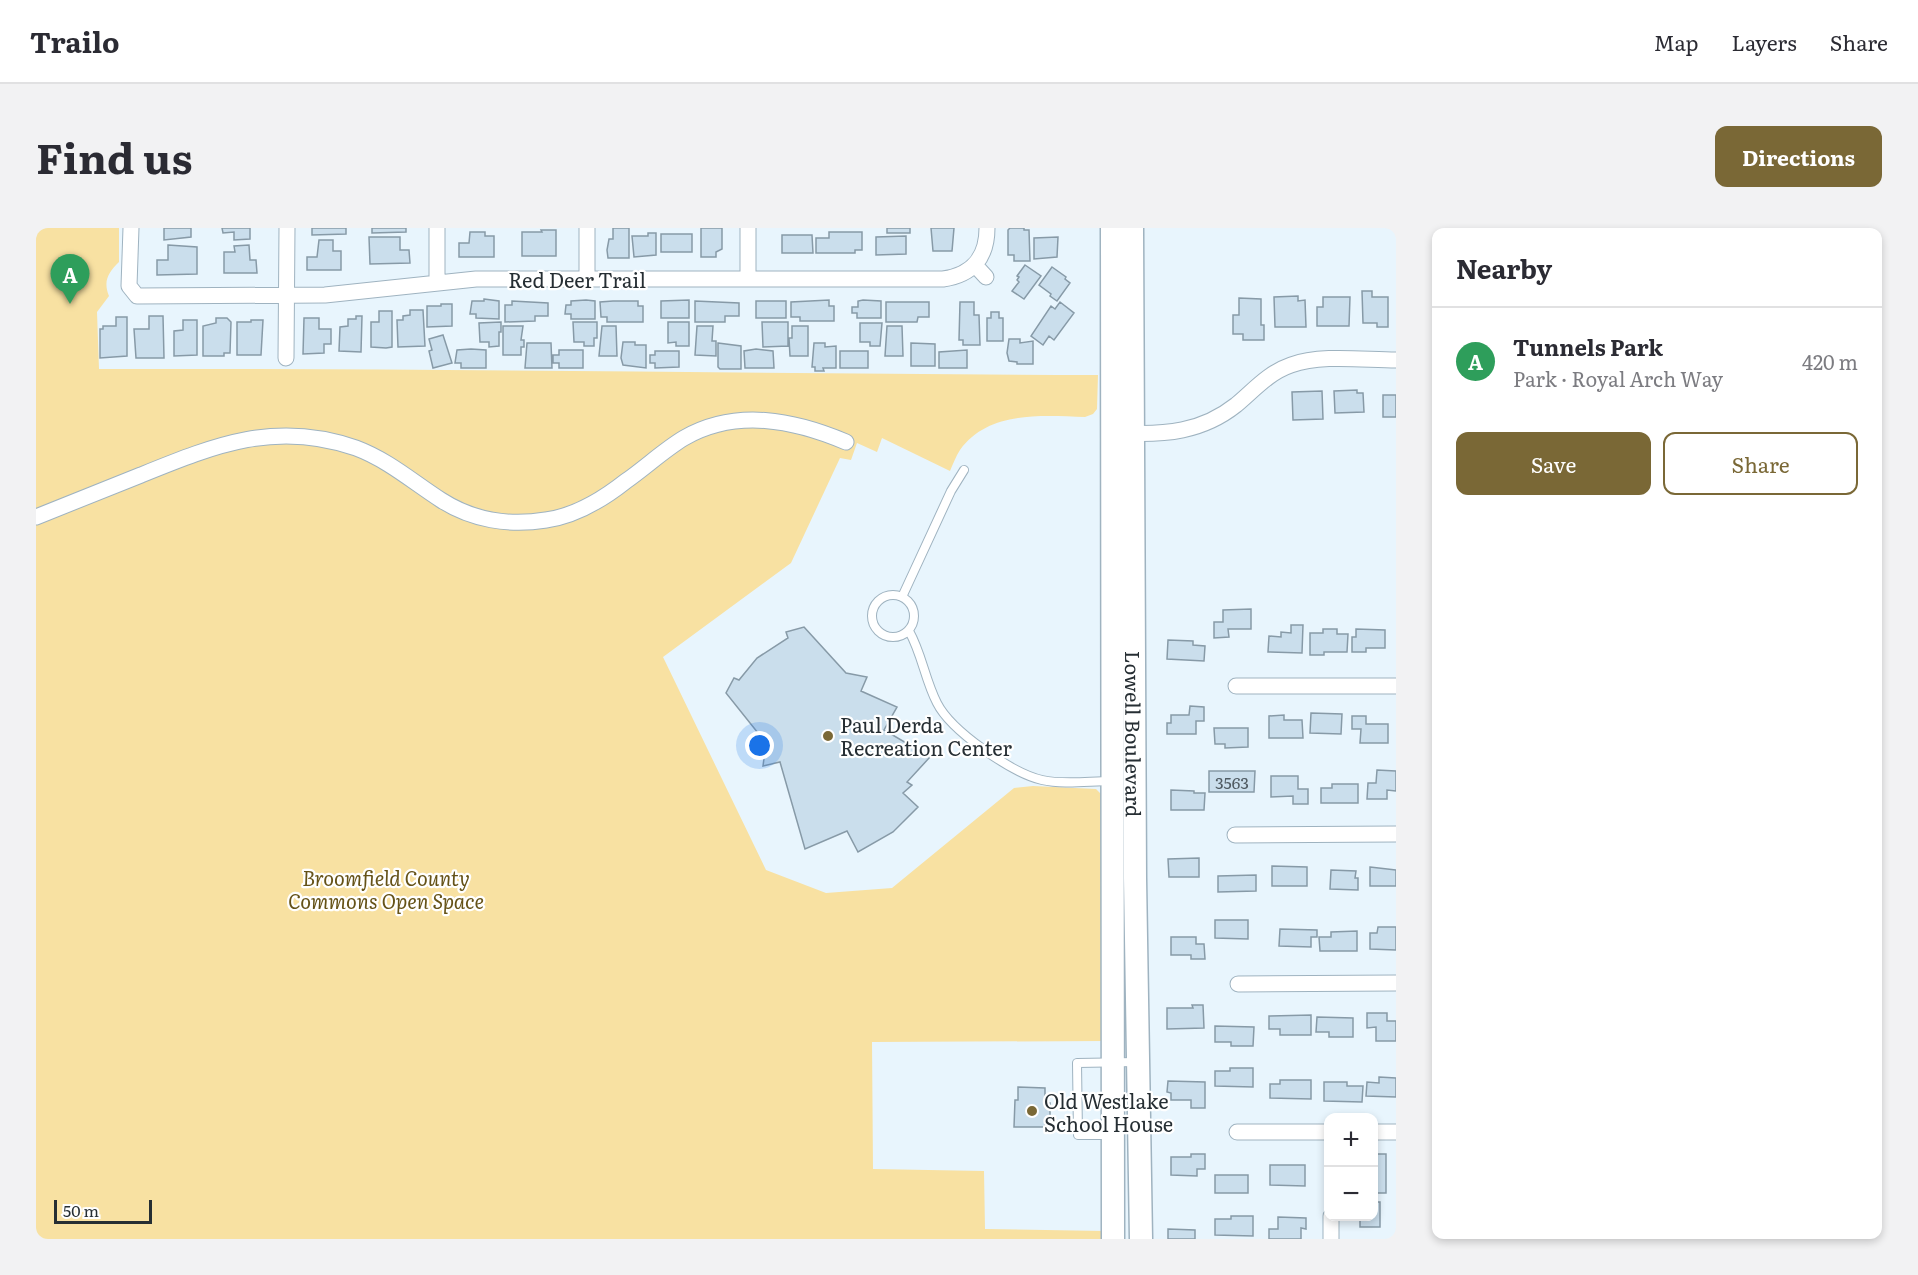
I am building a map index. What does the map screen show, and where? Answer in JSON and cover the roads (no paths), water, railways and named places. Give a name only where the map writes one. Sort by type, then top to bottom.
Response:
[{"type":"main road","name":"Lowell Boulevard","points":[[1112,228],[1123,433],[1135,878],[1141,1239]]},
{"type":"main road","name":"Lowell Boulevard","points":[[1113,1239],[1113,781],[1123,433],[1132,228]]},
{"type":"main road","points":[[1113,781],[1125,784],[1128,791],[1129,847],[1135,878]]},
{"type":"street","name":"Red Deer Trail","points":[[131,228],[129,286],[137,296],[325,295],[476,279],[943,279],[966,273],[975,266]]},
{"type":"street","points":[[286,358],[287,228]]},
{"type":"street","points":[[437,228],[437,283]]},
{"type":"street","points":[[587,228],[587,278]]},
{"type":"street","points":[[748,228],[748,278]]},
{"type":"street","points":[[986,277],[975,266],[986,245],[987,228]]},
{"type":"street","points":[[1123,433],[1169,433],[1208,424],[1236,405],[1266,378],[1291,365],[1320,360],[1396,360]]},
{"type":"street","points":[[36,517],[200,451],[237,440],[265,436],[311,437],[357,448],[384,461],[457,508],[488,519],[515,522],[551,519],[583,509],[615,490],[684,438],[723,423],[748,420],[776,421],[813,429],[846,442]]},
{"type":"street","points":[[1236,686],[1396,686]]},
{"type":"street","points":[[1235,835],[1396,834]]},
{"type":"street","points":[[1239,984],[1396,983]]},
{"type":"street","points":[[1237,1132],[1324,1132]]},
{"type":"street","points":[[1378,1132],[1396,1132]]},
{"type":"street","points":[[1331,1221],[1331,1239]]},
{"type":"lane","points":[[902,597],[951,491],[964,470]]},
{"type":"lane","points":[[888,596],[902,597],[908,601],[913,613],[909,631],[897,637],[883,635],[874,625],[872,618],[875,604],[881,598],[888,596]]},
{"type":"lane","points":[[909,631],[917,647],[928,684],[945,717],[980,746],[1014,768],[1044,780],[1113,781]]},
{"type":"lane","points":[[1113,1135],[1078,1135],[1077,1063],[1137,1062]]},
{"type":"place","name":"Tunnels Park","points":[[70,304]]},
{"type":"place","name":"Paul Derda Recreation Center","points":[[828,736]]},
{"type":"place","name":"Old Westlake School House","points":[[1032,1111]]},
{"type":"park label","name":"Broomfield County Commons Open Space","points":[[386,888]]}]
